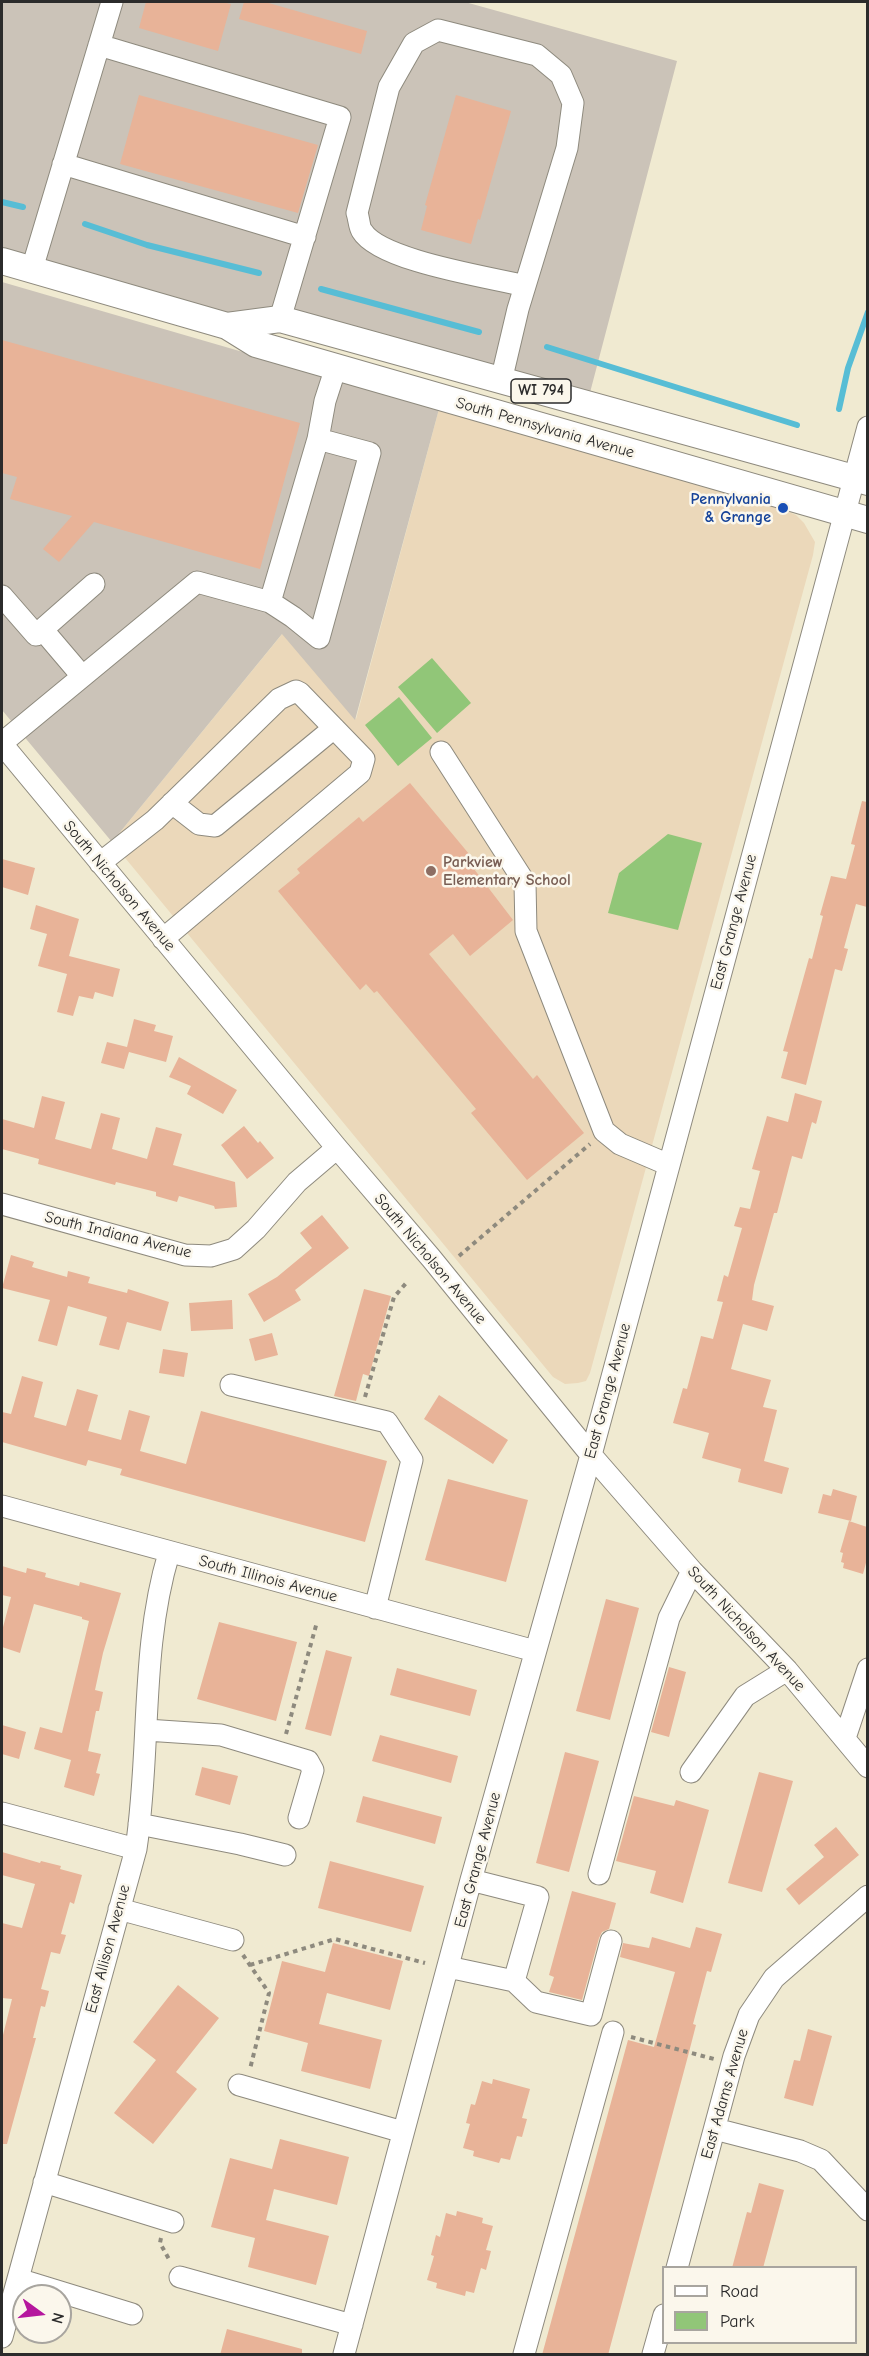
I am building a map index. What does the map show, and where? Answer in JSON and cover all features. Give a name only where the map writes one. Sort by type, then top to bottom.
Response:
[{"type":"main road","name":"South Pennsylvania Avenue","points":[[2,261],[227,326],[256,344],[856,517]]},
{"type":"main road","name":"South Pennsylvania Avenue","points":[[227,326],[280,319],[860,480]]},
{"type":"street","points":[[32,269],[112,2]]},
{"type":"street","points":[[501,381],[525,286],[567,148],[573,103],[561,75],[537,56],[438,30],[414,43],[389,87],[357,213],[362,231],[378,247],[400,257],[525,286]]},
{"type":"street","points":[[99,45],[340,117],[280,319]]},
{"type":"street","points":[[63,164],[305,237]]},
{"type":"street","points":[[270,602],[318,439],[325,401],[336,367]]},
{"type":"street","name":"East Grange Avenue","points":[[344,2355],[471,1881],[591,1455],[669,1165],[856,517],[867,427]]},
{"type":"street","points":[[2,743],[197,582],[270,602],[319,638],[370,453],[318,439]]},
{"type":"street","points":[[2,596],[36,635],[94,584]]},
{"type":"street","points":[[42,629],[82,676]]},
{"type":"street","points":[[100,864],[154,820],[286,694],[296,691],[300,693],[364,759],[360,773],[163,939]]},
{"type":"street","points":[[172,803],[199,824],[215,826],[334,728]]},
{"type":"street","name":"South Nicholson Avenue","points":[[2,743],[100,864],[431,1258],[591,1455],[692,1571],[787,1670],[867,1767]]},
{"type":"street","points":[[441,752],[525,883],[526,931],[604,1131],[620,1144],[669,1165]]},
{"type":"street","name":"South Indiana Avenue","points":[[2,1204],[185,1255],[211,1256],[234,1249],[256,1229],[297,1182],[337,1148]]},
{"type":"street","points":[[231,1385],[387,1422],[412,1460],[375,1608]]},
{"type":"street","name":"South Illinois Avenue","points":[[2,1506],[535,1651]]},
{"type":"street","name":"East Allison Avenue","points":[[2,2337],[136,1849],[140,1824],[146,1702],[154,1622],[169,1553]]},
{"type":"street","points":[[599,1874],[669,1618],[692,1571]]},
{"type":"street","points":[[845,1738],[867,1669]]},
{"type":"street","points":[[691,1772],[744,1696],[787,1670]]},
{"type":"street","points":[[146,1730],[221,1735],[308,1761],[313,1770],[299,1818]]},
{"type":"street","points":[[2,1813],[136,1849]]},
{"type":"street","points":[[140,1824],[285,1855]]},
{"type":"street","points":[[471,1881],[538,1897],[514,1981]]},
{"type":"street","name":"East Adams Avenue","points":[[677,2266],[732,2064],[749,2014],[774,1978],[867,1896]]},
{"type":"street","points":[[119,1909],[233,1940]]},
{"type":"street","points":[[448,1966],[514,1981],[536,2002],[591,2015],[611,1941]]},
{"type":"street","points":[[524,2355],[613,2032]]},
{"type":"street","points":[[242,2086],[403,2132]]},
{"type":"street","points":[[714,2129],[800,2151],[821,2160],[867,2210]]},
{"type":"street","points":[[44,2182],[169,2221]]},
{"type":"street","points":[[180,2277],[352,2325]]},
{"type":"street","points":[[18,2279],[132,2314]]},
{"type":"street","points":[[653,2355],[662,2319]]},
{"type":"path","points":[[459,1256],[604,1131]]},
{"type":"path","points":[[360,1416],[394,1297],[408,1281]]},
{"type":"path","points":[[280,1753],[317,1622]]},
{"type":"path","points":[[250,1965],[335,1939],[425,1964]]},
{"type":"path","points":[[233,1940],[269,1993],[242,2086]]},
{"type":"path","points":[[613,2032],[732,2064]]},
{"type":"path","points":[[169,2221],[160,2242],[180,2277]]},
{"type":"shaded area","points":[[2,2],[465,2],[677,61],[587,404],[277,328],[227,326],[2,263]]},
{"type":"shaded area","points":[[2,282],[439,409],[355,720],[282,634],[112,842],[2,710]]},
{"type":"shaded area","name":"Parkview Elementary School","points":[[439,409],[773,505],[796,515],[804,523],[815,542],[590,1373],[586,1381],[578,1383],[565,1384],[553,1377],[112,842],[283,633],[356,719]]},
{"type":"green space","points":[[432,658],[471,703],[437,733],[398,687]]},
{"type":"green space","points":[[399,697],[432,738],[398,766],[365,725]]},
{"type":"green space","points":[[668,834],[702,843],[678,930],[608,913],[619,873]]},
{"type":"building","points":[[146,2],[231,4],[218,51],[139,28]]},
{"type":"building","points":[[244,2],[265,2],[367,31],[361,54],[239,19]]},
{"type":"building","points":[[139,95],[318,145],[298,213],[120,164]]},
{"type":"building","points":[[456,95],[511,111],[471,244],[421,230],[427,206],[425,205]]},
{"type":"building","points":[[2,340],[300,423],[260,569],[94,522],[59,562],[43,549],[72,516],[10,499],[17,477],[2,473]]},
{"type":"building","points":[[410,783],[479,866],[474,869],[513,920],[470,956],[453,934],[429,954],[533,1079],[537,1075],[584,1133],[527,1180],[471,1113],[476,1109],[377,991],[374,993],[366,984],[360,990],[278,891],[300,873],[297,869],[359,817],[363,822]]},
{"type":"building","points":[[862,801],[867,802],[867,907],[856,904],[844,948],[848,949],[842,971],[835,969],[806,1085],[781,1078],[788,1052],[783,1051],[809,958],[812,959],[823,916],[820,915],[831,876],[846,879],[855,845],[851,844]]},
{"type":"building","points":[[2,859],[35,868],[28,895],[2,887]]},
{"type":"building","points":[[36,905],[79,919],[69,956],[120,969],[113,997],[95,992],[93,999],[79,996],[73,1016],[57,1012],[67,974],[38,966],[47,934],[30,929]]},
{"type":"building","points":[[134,1019],[156,1025],[154,1031],[173,1036],[166,1062],[129,1052],[124,1069],[101,1063],[107,1042],[127,1047]]},
{"type":"building","points":[[179,1057],[237,1090],[223,1114],[187,1094],[191,1086],[169,1077]]},
{"type":"building","points":[[795,1093],[822,1101],[816,1124],[812,1122],[802,1159],[792,1156],[754,1285],[752,1300],[774,1306],[767,1331],[743,1324],[731,1369],[771,1380],[763,1407],[777,1410],[764,1461],[789,1468],[782,1494],[738,1482],[741,1469],[702,1458],[709,1433],[673,1423],[683,1388],[687,1389],[701,1336],[713,1339],[723,1302],[717,1301],[724,1275],[728,1277],[742,1228],[734,1226],[740,1207],[750,1209],[760,1171],[752,1169],[767,1116],[788,1122]]},
{"type":"building","points":[[42,1096],[65,1102],[55,1139],[91,1149],[101,1113],[120,1118],[112,1149],[147,1159],[156,1127],[182,1134],[173,1165],[235,1182],[237,1207],[215,1209],[214,1206],[179,1196],[177,1202],[156,1196],[156,1192],[116,1182],[115,1185],[38,1164],[39,1159],[2,1149],[2,1119],[34,1128]]},
{"type":"building","points":[[244,1126],[274,1158],[247,1179],[221,1145]]},
{"type":"building","points":[[322,1215],[349,1248],[295,1290],[301,1300],[264,1322],[248,1294],[277,1277],[312,1248],[300,1233]]},
{"type":"building","points":[[11,1255],[34,1262],[32,1267],[67,1277],[68,1271],[90,1277],[88,1283],[127,1293],[128,1289],[169,1302],[161,1331],[127,1322],[119,1350],[99,1345],[107,1317],[68,1306],[57,1346],[38,1341],[50,1300],[2,1288]]},
{"type":"building","points":[[364,1289],[391,1296],[369,1376],[363,1374],[356,1401],[334,1396]]},
{"type":"building","points":[[232,1300],[233,1329],[191,1331],[189,1303]]},
{"type":"building","points":[[272,1333],[278,1355],[255,1361],[249,1339]]},
{"type":"building","points":[[163,1349],[188,1353],[184,1377],[159,1373]]},
{"type":"building","points":[[22,1376],[43,1382],[34,1417],[66,1426],[77,1389],[98,1395],[88,1431],[121,1440],[129,1410],[150,1416],[140,1451],[186,1464],[201,1411],[387,1461],[365,1542],[120,1475],[122,1469],[88,1460],[86,1466],[2,1442],[2,1412],[11,1414]]},
{"type":"building","points":[[439,1395],[508,1440],[493,1464],[424,1419]]},
{"type":"building","points":[[448,1479],[528,1500],[506,1582],[425,1560]]},
{"type":"building","points":[[833,1489],[857,1496],[851,1521],[818,1513],[823,1494],[831,1496]]},
{"type":"building","points":[[849,1521],[867,1527],[867,1559],[863,1574],[843,1568],[844,1563],[841,1562],[843,1553],[840,1552]]},
{"type":"building","points":[[2,1566],[26,1573],[27,1568],[46,1573],[45,1577],[79,1586],[80,1582],[121,1593],[103,1653],[95,1690],[103,1692],[99,1711],[96,1711],[88,1751],[101,1754],[96,1773],[100,1774],[94,1796],[64,1787],[71,1760],[34,1749],[40,1727],[62,1733],[89,1621],[34,1604],[20,1653],[2,1647],[2,1631],[11,1597],[2,1595]]},
{"type":"building","points":[[606,1599],[639,1608],[610,1720],[576,1711]]},
{"type":"building","points":[[219,1622],[297,1642],[276,1721],[197,1699]]},
{"type":"building","points":[[326,1650],[352,1657],[331,1736],[305,1729]]},
{"type":"building","points":[[669,1667],[686,1672],[669,1737],[651,1732]]},
{"type":"building","points":[[397,1668],[477,1690],[470,1716],[390,1695]]},
{"type":"building","points":[[2,1725],[26,1732],[19,1759],[2,1754]]},
{"type":"building","points":[[380,1735],[458,1756],[451,1783],[372,1761]]},
{"type":"building","points":[[565,1752],[599,1761],[569,1872],[536,1863]]},
{"type":"building","points":[[202,1767],[238,1776],[230,1805],[195,1795]]},
{"type":"building","points":[[759,1772],[793,1781],[762,1892],[728,1883]]},
{"type":"building","points":[[363,1796],[442,1817],[435,1844],[356,1822]]},
{"type":"building","points":[[634,1796],[674,1806],[676,1800],[709,1810],[683,1903],[650,1893],[656,1871],[616,1861]]},
{"type":"building","points":[[836,1827],[859,1855],[799,1905],[786,1889],[824,1857],[814,1845]]},
{"type":"building","points":[[2,1852],[40,1863],[41,1861],[61,1866],[60,1869],[82,1875],[74,1904],[70,1902],[61,1934],[66,1935],[60,1954],[51,1952],[41,1989],[49,1991],[45,2007],[41,2006],[33,2038],[36,2038],[7,2144],[2,2144],[2,2039],[12,1999],[2,1998],[2,1923],[22,1928],[35,1884],[2,1875]]},
{"type":"building","points":[[330,1861],[424,1886],[411,1932],[318,1908]]},
{"type":"building","points":[[572,1891],[616,1903],[609,1929],[602,1932],[599,1938],[582,2000],[549,1992],[554,1977],[549,1975]]},
{"type":"building","points":[[696,1927],[722,1934],[711,1972],[707,1971],[693,2024],[696,2025],[608,2355],[542,2355],[628,2040],[654,2047],[675,1972],[620,1957],[623,1943],[649,1948],[652,1937],[690,1948]]},
{"type":"building","points":[[333,1943],[403,1961],[390,2010],[327,1993],[319,2024],[382,2040],[370,2089],[301,2071],[308,2043],[264,2031],[282,1961],[325,1972]]},
{"type":"building","points":[[178,1985],[219,2018],[176,2072],[197,2089],[153,2144],[114,2113],[156,2060],[133,2042]]},
{"type":"building","points":[[808,2029],[832,2036],[813,2106],[784,2098],[794,2060],[800,2061]]},
{"type":"building","points":[[493,2079],[530,2089],[522,2118],[527,2119],[522,2137],[517,2136],[510,2160],[501,2158],[499,2163],[473,2156],[474,2151],[463,2148],[470,2124],[466,2123],[471,2104],[475,2105],[482,2081],[492,2084]]},
{"type":"building","points":[[280,2139],[349,2157],[337,2205],[274,2189],[266,2220],[329,2236],[316,2285],[248,2267],[255,2238],[211,2227],[230,2158],[272,2169]]},
{"type":"building","points":[[759,2183],[784,2190],[764,2266],[733,2266],[747,2212],[751,2213]]},
{"type":"building","points":[[457,2211],[483,2218],[482,2223],[493,2226],[486,2250],[491,2251],[486,2270],[481,2268],[474,2293],[466,2291],[465,2296],[436,2288],[437,2283],[427,2280],[434,2256],[431,2255],[436,2235],[440,2237],[446,2213],[456,2216]]},
{"type":"building","points":[[227,2329],[302,2349],[302,2355],[220,2355]]},
{"type":"waterway","points":[[2,202],[23,207]]},
{"type":"waterway","points":[[85,224],[147,245],[259,273]]},
{"type":"waterway","points":[[321,289],[479,332]]},
{"type":"waterway","points":[[839,409],[848,368],[868,312]]},
{"type":"waterway","points":[[547,347],[797,425]]},
{"type":"place","name":"Pennylvania & Grange","points":[[783,508]]},
{"type":"place","name":"Parkview Elementary School","points":[[431,871]]}]
